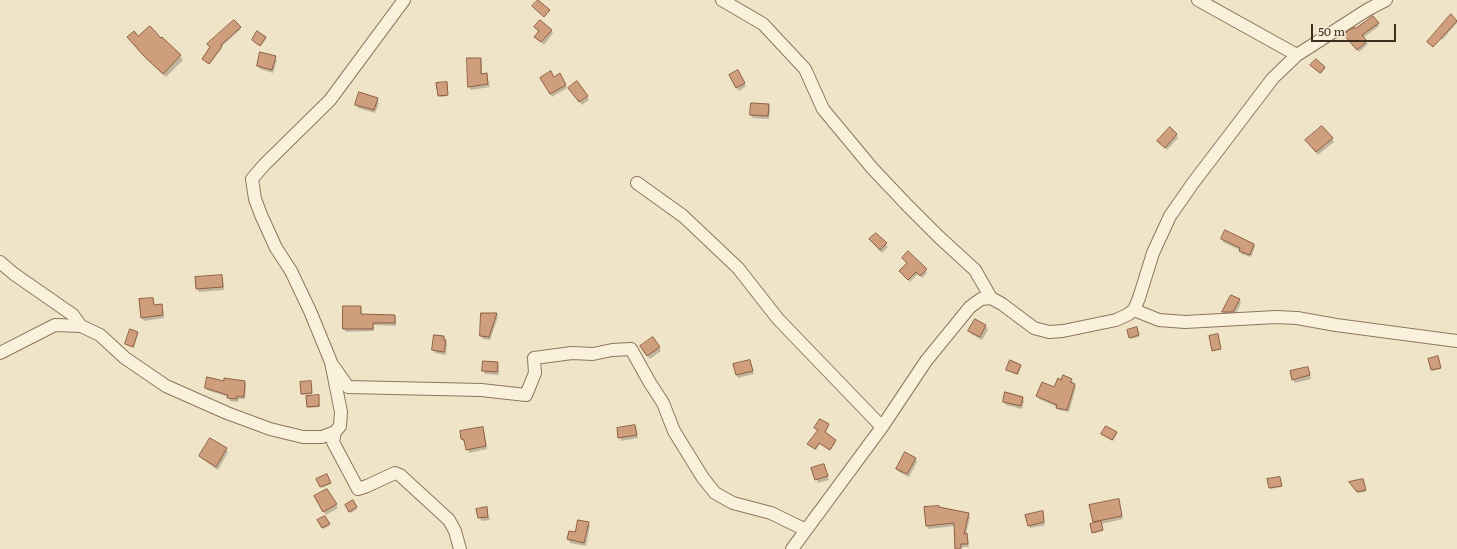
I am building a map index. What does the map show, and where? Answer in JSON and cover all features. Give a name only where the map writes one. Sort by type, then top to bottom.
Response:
[{"type":"street","points":[[404,0],[330,100],[264,165],[252,179],[255,199],[260,215],[310,311],[331,362],[341,412],[340,426],[335,432],[333,442],[358,488],[367,486],[395,473],[449,520],[455,531],[460,549]]},
{"type":"street","points":[[722,0],[763,24],[805,69],[823,109],[872,168],[902,200],[975,270],[991,298],[1002,304],[1034,328],[1049,332],[1063,331],[1116,320],[1127,316],[1134,310],[1153,253],[1170,216],[1193,183],[1273,78],[1298,55],[1367,10],[1386,0]]},
{"type":"street","points":[[1198,0],[1298,55]]},
{"type":"street","points":[[637,183],[684,216],[738,268],[778,319],[882,427]]},
{"type":"street","points":[[0,262],[14,274],[73,315],[81,326]]},
{"type":"street","points":[[792,549],[882,427],[926,361],[970,307],[980,299],[991,298]]},
{"type":"street","points":[[1134,310],[1159,320],[1185,322],[1276,317],[1457,341]]},
{"type":"street","points":[[0,353],[55,325],[81,326],[100,335],[125,358],[166,386],[227,413],[270,429],[303,437],[322,437],[335,432]]},
{"type":"street","points":[[331,362],[348,387],[481,390],[526,395],[535,373],[534,358],[572,353],[593,354],[612,350],[631,349],[663,403],[674,431],[703,478],[715,493],[733,503],[771,513],[806,530]]},
{"type":"building","points":[[538,0],[550,10],[544,17],[532,6]]},
{"type":"building","points":[[1451,14],[1457,21],[1433,47],[1427,42]]},
{"type":"building","points":[[1373,16],[1379,23],[1362,35],[1367,41],[1357,50],[1343,34],[1355,27],[1356,28]]},
{"type":"building","points":[[234,20],[241,27],[221,45],[222,46],[209,64],[202,59],[210,47],[207,44]]},
{"type":"building","points":[[540,20],[552,30],[541,42],[534,37],[539,31],[534,27]]},
{"type":"building","points":[[150,26],[161,38],[162,37],[181,55],[163,74],[127,37],[134,31],[138,36]]},
{"type":"building","points":[[257,31],[266,37],[260,46],[252,40]]},
{"type":"building","points":[[260,52],[276,56],[272,70],[257,66]]},
{"type":"building","points":[[467,58],[481,58],[481,74],[487,73],[488,84],[468,87]]},
{"type":"building","points":[[1316,59],[1325,67],[1320,73],[1310,65]]},
{"type":"building","points":[[738,70],[745,83],[736,88],[729,75]]},
{"type":"building","points":[[551,71],[554,77],[560,73],[566,85],[550,94],[540,78]]},
{"type":"building","points":[[577,81],[588,96],[579,102],[568,88]]},
{"type":"building","points":[[447,82],[448,95],[438,96],[436,83]]},
{"type":"building","points":[[359,92],[378,98],[374,110],[355,105]]},
{"type":"building","points":[[751,103],[769,104],[768,116],[750,115]]},
{"type":"building","points":[[1322,126],[1333,138],[1316,152],[1305,140]]},
{"type":"building","points":[[1170,127],[1177,134],[1165,148],[1157,141]]},
{"type":"building","points":[[1225,230],[1254,244],[1250,255],[1239,251],[1240,248],[1221,239]]},
{"type":"building","points":[[876,233],[887,243],[880,250],[869,239]]},
{"type":"building","points":[[908,251],[927,269],[920,276],[916,272],[908,280],[899,271],[907,263],[902,258]]},
{"type":"building","points":[[222,275],[223,287],[196,289],[195,277]]},
{"type":"building","points":[[1231,295],[1240,299],[1233,312],[1222,312]]},
{"type":"building","points":[[153,298],[154,305],[162,304],[163,315],[141,318],[139,299]]},
{"type":"building","points":[[343,306],[361,306],[361,314],[395,315],[395,323],[373,323],[373,329],[343,329]]},
{"type":"building","points":[[481,313],[497,313],[489,337],[480,336]]},
{"type":"building","points":[[975,319],[986,325],[980,337],[968,331]]},
{"type":"building","points":[[1137,327],[1139,335],[1129,338],[1127,330]]},
{"type":"building","points":[[130,329],[138,332],[133,347],[125,344]]},
{"type":"building","points":[[1218,334],[1221,349],[1212,351],[1209,336]]},
{"type":"building","points":[[434,335],[444,336],[444,340],[446,340],[444,352],[432,350]]},
{"type":"building","points":[[653,337],[660,347],[647,356],[640,346]]},
{"type":"building","points":[[1438,356],[1441,368],[1431,370],[1428,359]]},
{"type":"building","points":[[750,360],[753,371],[736,375],[733,364]]},
{"type":"building","points":[[1010,360],[1021,365],[1017,374],[1006,370]]},
{"type":"building","points":[[483,361],[498,362],[497,372],[482,371]]},
{"type":"building","points":[[1308,367],[1310,375],[1292,380],[1290,371]]},
{"type":"building","points":[[1063,375],[1072,379],[1070,382],[1075,384],[1067,410],[1056,408],[1057,405],[1036,396],[1042,382],[1054,387],[1058,378],[1061,380]]},
{"type":"building","points":[[207,377],[224,381],[224,378],[245,381],[244,397],[237,396],[237,399],[227,398],[228,395],[205,388]]},
{"type":"building","points":[[311,381],[312,393],[301,394],[300,382]]},
{"type":"building","points":[[1005,392],[1023,397],[1021,406],[1003,402]]},
{"type":"building","points":[[319,395],[319,406],[307,407],[306,396]]},
{"type":"building","points":[[820,419],[829,424],[825,432],[836,440],[830,450],[819,443],[815,449],[807,444],[818,430],[814,428]]},
{"type":"building","points":[[635,425],[637,435],[618,438],[617,428]]},
{"type":"building","points":[[1106,426],[1117,432],[1112,440],[1101,434]]},
{"type":"building","points":[[483,427],[486,446],[466,450],[464,440],[461,439],[460,431]]},
{"type":"building","points":[[210,438],[227,448],[216,467],[199,456]]},
{"type":"building","points":[[905,452],[916,458],[907,474],[896,469]]},
{"type":"building","points":[[824,464],[828,476],[815,480],[811,468]]},
{"type":"building","points":[[327,474],[331,483],[320,487],[316,479]]},
{"type":"building","points":[[1280,477],[1282,486],[1269,488],[1267,479]]},
{"type":"building","points":[[1363,479],[1366,490],[1357,492],[1349,482]]},
{"type":"building","points":[[327,489],[337,504],[323,512],[314,496]]},
{"type":"building","points":[[1119,499],[1122,516],[1093,522],[1089,505]]},
{"type":"building","points":[[353,500],[357,507],[349,512],[345,505]]},
{"type":"building","points":[[939,506],[969,513],[964,534],[967,533],[968,544],[961,544],[960,549],[955,549],[954,523],[926,526],[924,507]]},
{"type":"building","points":[[487,507],[488,517],[478,518],[476,509]]},
{"type":"building","points":[[1043,511],[1044,522],[1028,526],[1025,515]]},
{"type":"building","points":[[325,516],[330,524],[322,528],[317,520]]},
{"type":"building","points":[[578,520],[589,522],[584,543],[567,539],[569,531],[575,532]]},
{"type":"building","points":[[1101,521],[1103,530],[1092,533],[1090,524]]}]
